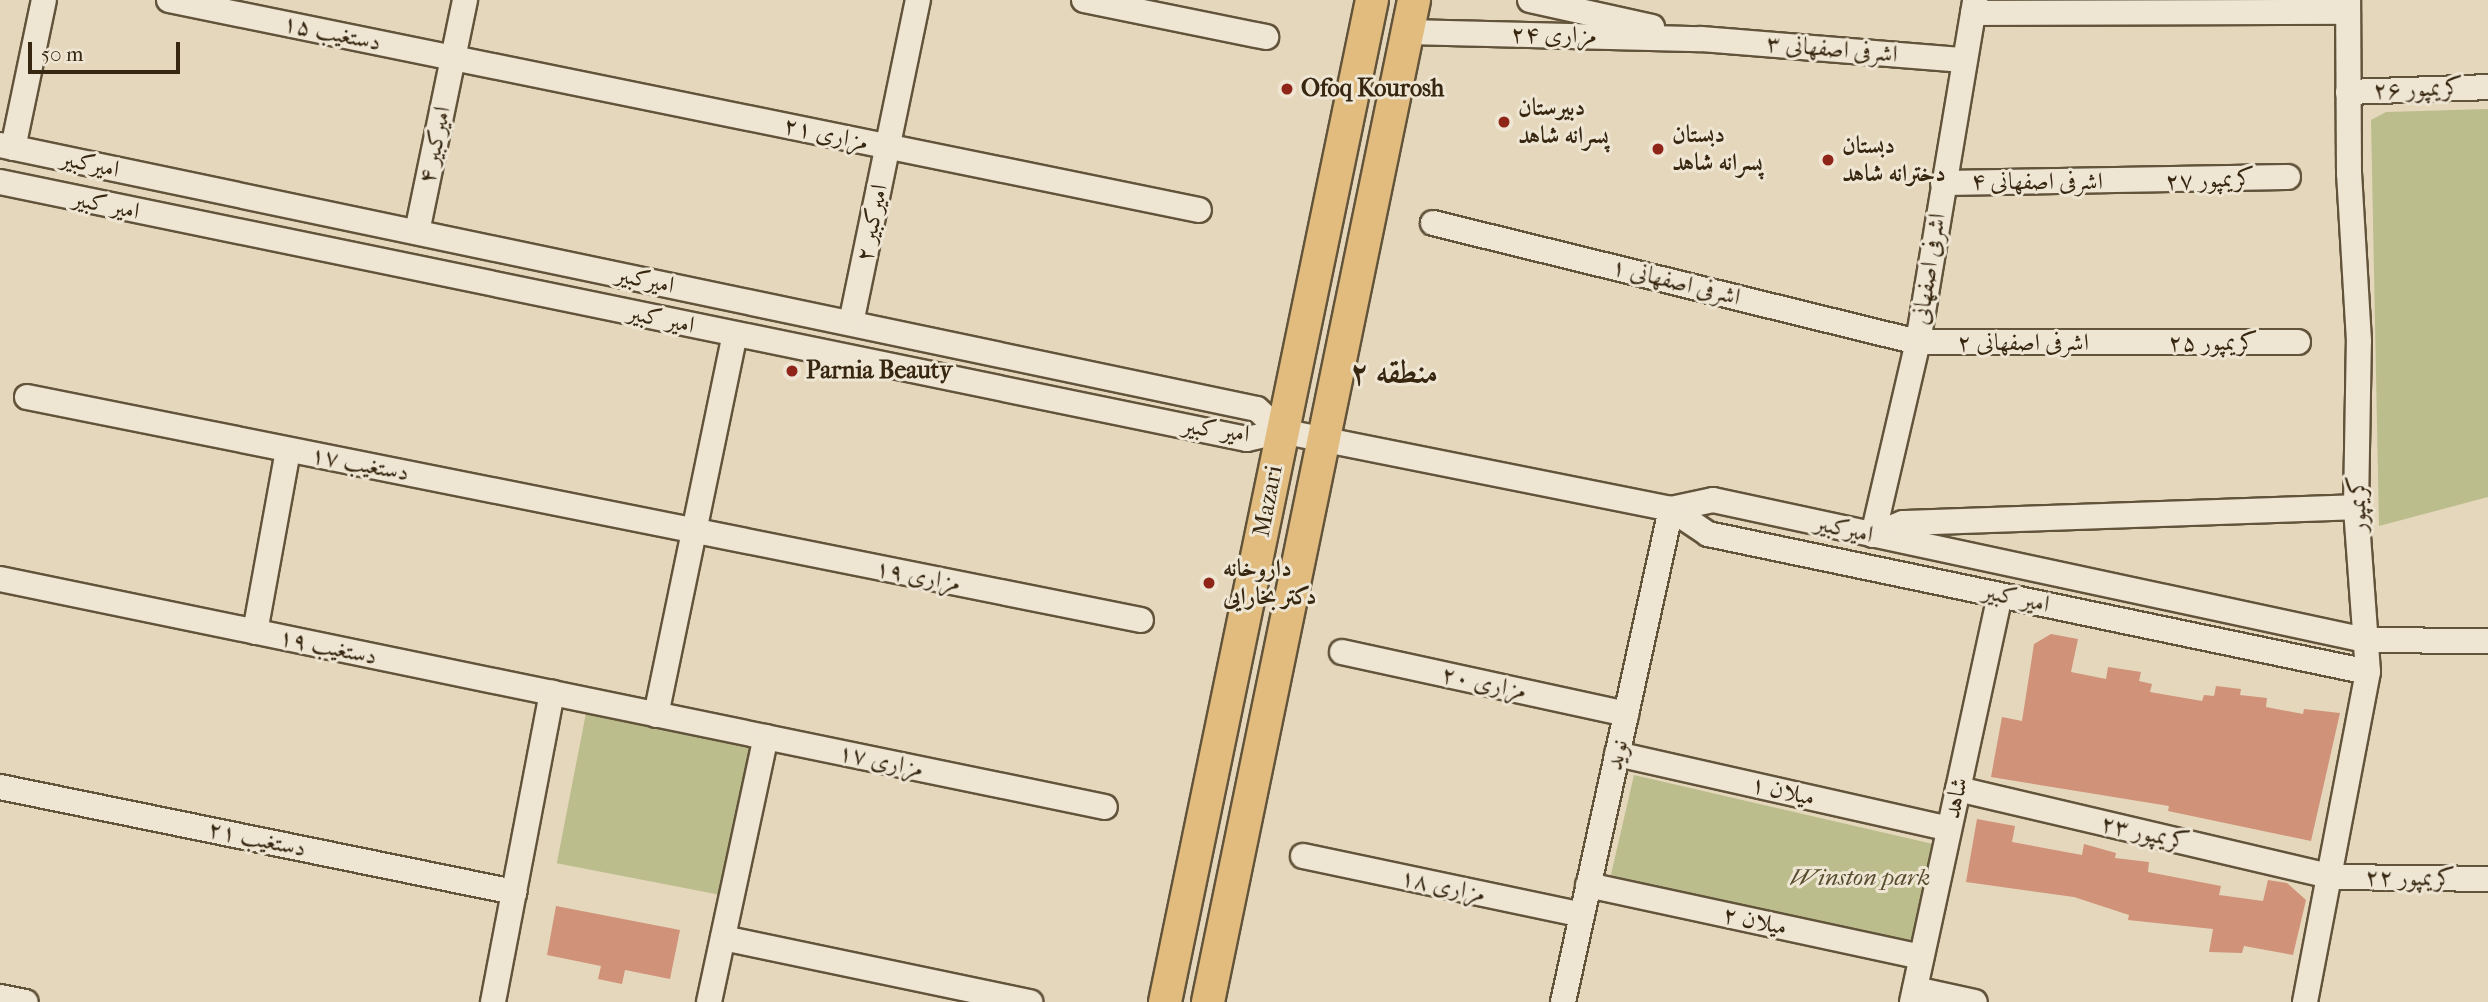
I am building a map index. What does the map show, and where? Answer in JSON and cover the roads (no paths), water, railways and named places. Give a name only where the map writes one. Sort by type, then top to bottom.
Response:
[{"type":"main road","name":"Mazari","points":[[1165,1002],[1372,0]]},
{"type":"main road","name":"Mazari","points":[[1208,1002],[1414,0]]},
{"type":"street","points":[[7,146],[44,0]]},
{"type":"street","name":"دستغیب ۱۵","points":[[169,0],[453,58]]},
{"type":"street","name":"امیرکبیر ۴","points":[[417,232],[465,0]]},
{"type":"street","name":"امیرکبیر ۲","points":[[851,323],[918,0]]},
{"type":"street","points":[[1530,0],[1701,39]]},
{"type":"street","points":[[1099,2],[1266,37]]},
{"type":"street","points":[[1974,6],[2163,14],[2348,6]]},
{"type":"street","name":"اشرفی اصفهانی","points":[[1873,535],[1918,342],[1942,183],[1974,6]]},
{"type":"street","name":"کریمپور","points":[[2305,1002],[2333,877],[2368,672],[2356,507],[2359,341],[2348,92],[2348,6]]},
{"type":"street","name":"مزاری ۲۴","points":[[1407,32],[1701,39]]},
{"type":"street","name":"اشرفی اصفهانی ۳","points":[[1701,39],[1964,60]]},
{"type":"street","name":"مزاری ۲۱","points":[[453,58],[1199,210]]},
{"type":"street","name":"کریمپور ۲۶","points":[[2348,92],[2488,87]]},
{"type":"street","name":"امیرکبیر","points":[[7,146],[1257,409],[1281,432]]},
{"type":"street","name":"کریمپور ۲۷","points":[[2132,182],[2288,177]]},
{"type":"street","name":"امیر کبیر","points":[[0,182],[235,233],[1247,439],[1281,432],[1322,440]]},
{"type":"street","name":"اشرفی اصفهانی ۴","points":[[1942,183],[2132,182]]},
{"type":"street","points":[[235,233],[245,196]]},
{"type":"street","name":"اشرفی اصفهانی ۱","points":[[1433,223],[1918,342]]},
{"type":"street","points":[[590,304],[597,270]]},
{"type":"street","points":[[656,715],[735,334]]},
{"type":"street","name":"اشرفی اصفهانی ۲","points":[[1918,342],[2128,343]]},
{"type":"street","name":"کریمپور ۲۵","points":[[2128,343],[2298,342]]},
{"type":"street","name":"دستغیب ۱۷","points":[[27,397],[694,531]]},
{"type":"street","name":"امیرکبیر","points":[[1322,440],[1671,509],[1713,500],[2365,640],[2488,641]]},
{"type":"street","points":[[256,632],[288,450]]},
{"type":"street","points":[[1873,535],[1903,523],[2356,507]]},
{"type":"street","name":"امیر کبیر","points":[[1671,509],[1708,534],[2368,672]]},
{"type":"street","name":"نوید","points":[[1563,1002],[1671,509]]},
{"type":"street","name":"مزاری ۱۹","points":[[694,531],[1141,620]]},
{"type":"street","name":"دستغیب ۱۹","points":[[0,579],[656,715]]},
{"type":"street","name":"شاهد","points":[[1913,995],[2000,595]]},
{"type":"street","name":"مزاری ۲۰","points":[[1342,653],[1626,714]]},
{"type":"street","points":[[493,1002],[552,693]]},
{"type":"street","name":"مزاری ۱۷","points":[[656,715],[1105,807]]},
{"type":"street","points":[[709,1002],[766,737]]},
{"type":"street","name":"میلان ۱","points":[[1617,754],[1949,829]]},
{"type":"street","name":"دستغیب ۲۱","points":[[0,787],[514,892]]},
{"type":"street","name":"کریمپور ۲۳","points":[[1958,789],[2333,877]]},
{"type":"street","name":"مزاری ۱۸","points":[[1303,856],[1582,915]]},
{"type":"street","name":"کریمپور ۲۲","points":[[2333,877],[2488,879]]},
{"type":"street","name":"میلان ۲","points":[[1588,885],[1921,957]]},
{"type":"street","points":[[723,938],[1030,1002]]},
{"type":"street","points":[[1913,995],[1975,1002]]},
{"type":"street","points":[[0,997],[26,1002]]},
{"type":"place","name":"Ofoq Kourosh","points":[[1287,89]]},
{"type":"place","name":"دبیرستان پسرانه شاهد","points":[[1504,122]]},
{"type":"place","name":"دبستان پسرانه شاهد","points":[[1658,149]]},
{"type":"place","name":"دبستان دخترانه شاهد","points":[[1828,160]]},
{"type":"place","name":"Parnia Beauty","points":[[792,371]]},
{"type":"place","name":"داروخانه دکتر بخارایی","points":[[1209,583]]},
{"type":"district","name":"منطقه ۲","points":[[1394,373]]},
{"type":"park label","name":"Winston park","points":[[1860,878]]}]
